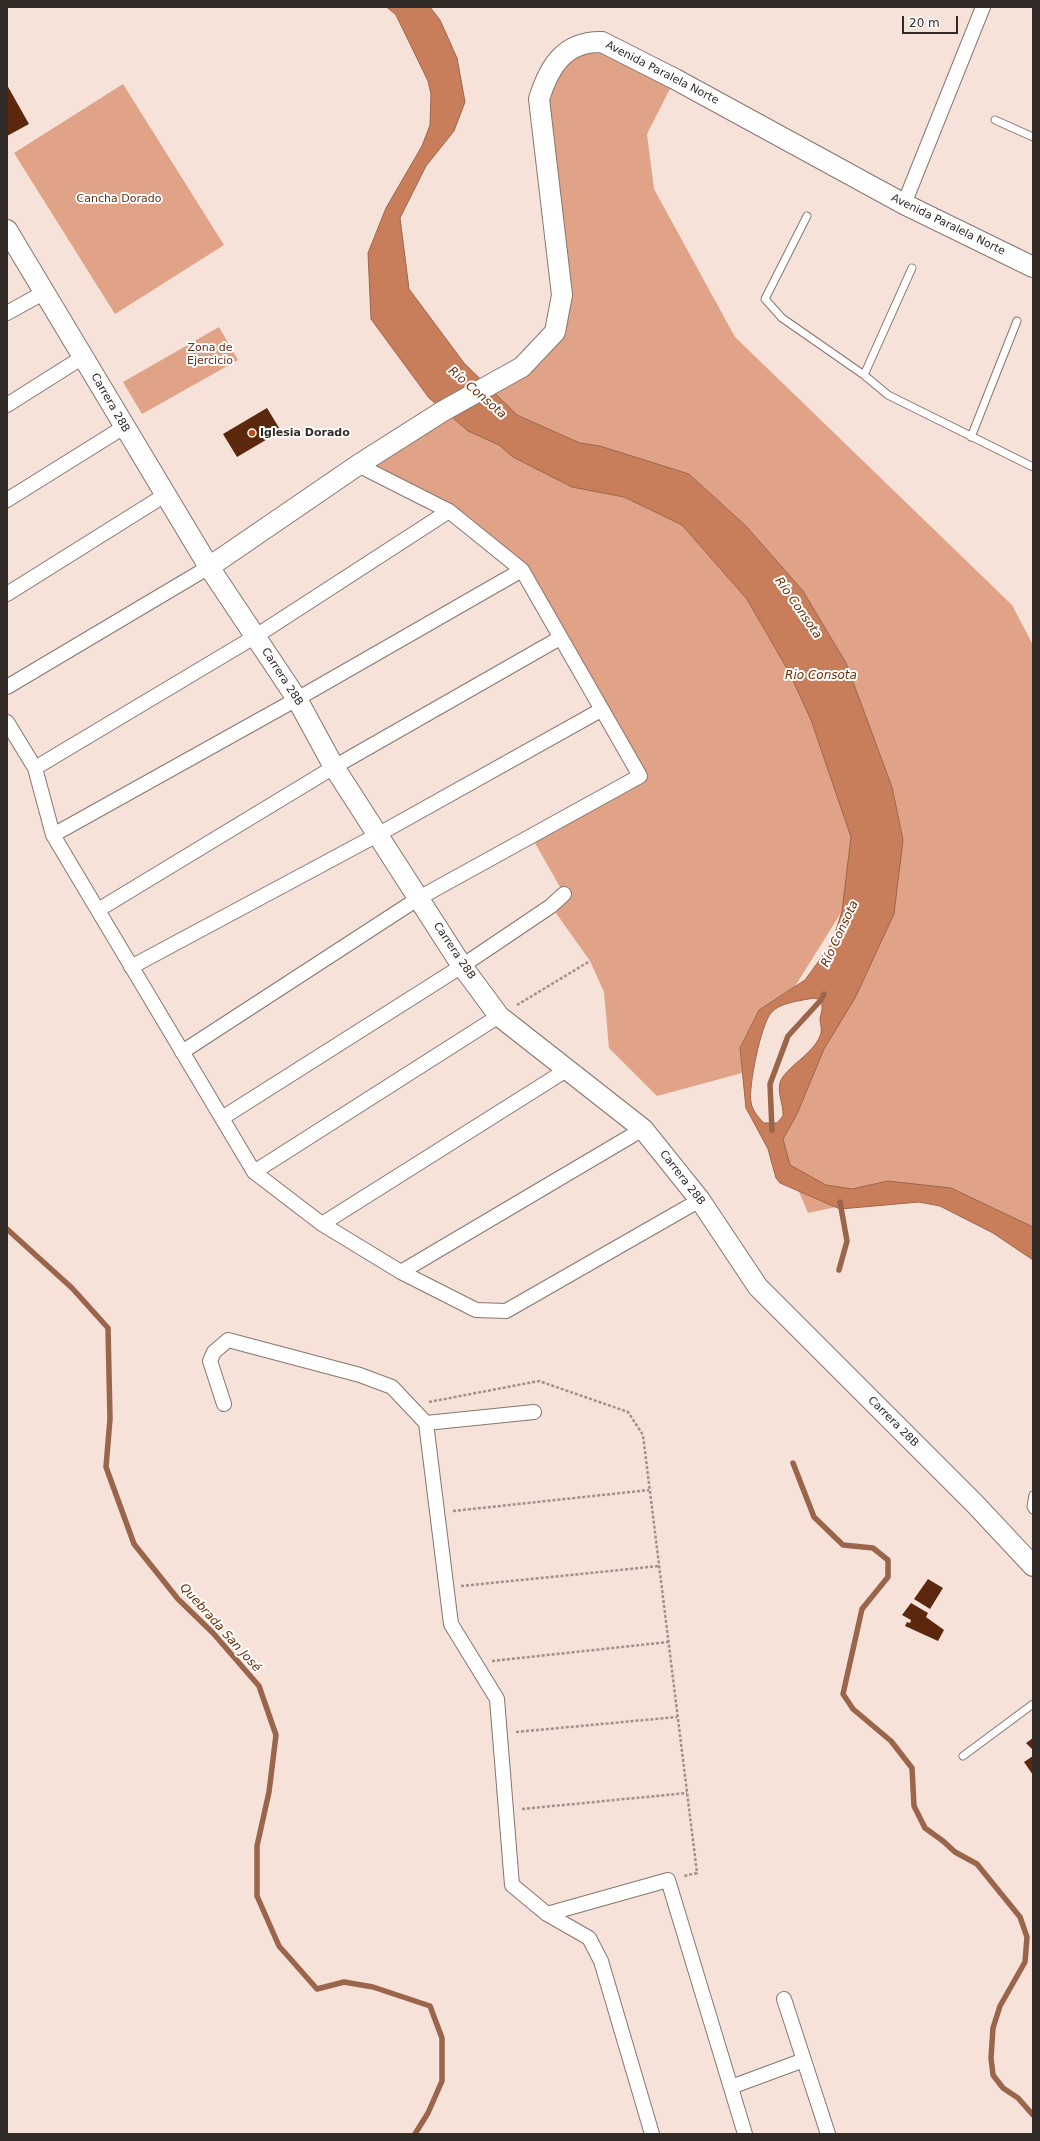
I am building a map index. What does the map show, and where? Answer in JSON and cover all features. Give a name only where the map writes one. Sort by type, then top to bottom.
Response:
[{"type":"street","points":[[904,204],[983,7]]},
{"type":"street","name":"Avenida Paralela Norte","points":[[209,567],[358,466],[443,411],[522,367],[555,332],[562,295],[539,100],[546,77],[552,67],[560,58],[579,46],[590,42],[602,42],[675,78],[904,204],[1033,268]]},
{"type":"street","name":"Carrera 28B","points":[[7,230],[209,567],[297,699],[334,767],[379,834],[462,966],[499,1016],[643,1129],[700,1200],[758,1287],[975,1504],[1033,1566]]},
{"type":"street","points":[[7,313],[45,292]]},
{"type":"street","points":[[7,405],[83,357]]},
{"type":"street","points":[[7,500],[124,427]]},
{"type":"street","points":[[182,1052],[419,898],[640,776],[522,570],[448,511],[358,466]]},
{"type":"street","points":[[7,594],[165,495]]},
{"type":"street","points":[[35,768],[256,636],[448,511]]},
{"type":"street","points":[[7,687],[209,567]]},
{"type":"street","points":[[53,835],[297,699],[522,570]]},
{"type":"street","points":[[98,910],[334,767],[560,638]]},
{"type":"street","points":[[131,967],[379,834],[601,710]]},
{"type":"street","points":[[7,722],[35,768],[53,835],[254,1172],[322,1224],[401,1272],[476,1310],[506,1311],[700,1200]]},
{"type":"street","points":[[222,1118],[462,966],[551,906],[564,894]]},
{"type":"street","points":[[254,1172],[499,1016]]},
{"type":"street","points":[[322,1224],[568,1069]]},
{"type":"street","points":[[401,1272],[643,1129]]},
{"type":"street","points":[[224,1404],[210,1361],[214,1352],[228,1340],[360,1375],[392,1387],[426,1423],[451,1624],[496,1699],[512,1885],[547,1914],[589,1938],[601,1961],[652,2134]]},
{"type":"street","points":[[426,1423],[534,1412]]},
{"type":"street","points":[[547,1914],[668,1880],[745,2134]]},
{"type":"street","points":[[784,1999],[828,2134]]},
{"type":"street","points":[[731,2087],[804,2060]]},
{"type":"lane","points":[[995,120],[1033,137]]},
{"type":"lane","points":[[807,216],[765,299],[782,318],[864,375],[888,395],[1033,467]]},
{"type":"lane","points":[[864,375],[912,268]]},
{"type":"lane","points":[[971,437],[1017,321]]},
{"type":"lane","points":[[1033,1495],[1031,1507],[1033,1510]]},
{"type":"lane","points":[[963,1756],[1033,1704]]},
{"type":"path","points":[[499,1016],[590,961]]},
{"type":"path","points":[[409,1406],[538,1380],[628,1412],[643,1435],[697,1873]]},
{"type":"path","points":[[437,1513],[649,1490]]},
{"type":"path","points":[[447,1588],[659,1566]]},
{"type":"path","points":[[475,1663],[668,1642]]},
{"type":"path","points":[[500,1733],[677,1717]]},
{"type":"path","points":[[506,1811],[687,1793]]},
{"type":"green space","points":[[590,42],[675,79],[647,134],[654,189],[735,337],[1012,605],[1033,645],[1033,1259],[935,1186],[808,1213],[778,1142],[903,840],[892,787],[846,663],[803,591],[746,526],[689,474],[600,446],[580,443],[517,415],[486,387],[555,332],[546,78]]},
{"type":"green space","name":"Cancha Dorado","points":[[123,84],[224,245],[115,314],[14,153]]},
{"type":"green space","name":"Zona de Ejercicio","points":[[219,327],[238,360],[142,414],[123,382]]},
{"type":"green space","points":[[443,411],[468,431],[499,445],[572,487],[624,497],[682,525],[743,594],[789,672],[811,720],[852,837],[842,911],[794,988],[759,1010],[740,1048],[742,1073],[657,1096],[609,1048],[604,992],[590,961],[551,906],[564,894],[531,836],[640,776],[522,570],[449,511],[358,465]]},
{"type":"water","name":"Rio Consota","points":[[387,7],[430,7],[440,20],[457,58],[465,102],[454,131],[426,166],[400,218],[409,289],[464,363],[517,415],[580,443],[600,446],[689,474],[746,526],[803,591],[846,663],[892,787],[903,840],[894,914],[855,998],[824,1049],[797,1114],[783,1139],[790,1165],[826,1185],[852,1189],[888,1181],[951,1188],[1033,1227],[1033,1260],[993,1233],[940,1206],[919,1202],[840,1209],[780,1183],[776,1178],[768,1149],[746,1108],[740,1048],[759,1010],[805,980],[832,943],[842,911],[851,837],[811,720],[789,672],[746,598],[682,525],[624,497],[572,487],[513,457],[499,445],[468,431],[429,398],[371,319],[368,253],[386,208],[422,146],[430,125],[431,94],[428,81],[396,15]],"holes":[[[814,998],[821,1000],[821,1033],[818,1040],[809,1052],[790,1069],[781,1080],[779,1089],[783,1116],[777,1123],[764,1123],[753,1108],[751,1102],[751,1084],[759,1042],[767,1019],[775,1009],[785,1004]]]},
{"type":"building","points":[[7,85],[29,124],[7,136]]},
{"type":"building","name":"Iglesia Dorado","points":[[267,408],[281,431],[237,457],[223,434]]},
{"type":"building","points":[[928,1579],[943,1588],[930,1609],[914,1599]]},
{"type":"building","points":[[911,1603],[928,1613],[926,1617],[944,1630],[938,1641],[905,1626],[907,1622],[910,1623],[911,1620],[902,1615]]},
{"type":"building","points":[[1033,1738],[1033,1750],[1026,1743]]},
{"type":"building","points":[[1033,1756],[1033,1775],[1024,1762]]},
{"type":"waterway","name":"Río Consota","points":[[772,1130],[770,1084],[788,1036],[821,1000],[824,994]]},
{"type":"waterway","points":[[839,1270],[847,1241],[840,1202]]},
{"type":"waterway","name":"Quebrada San José","points":[[7,1229],[72,1288],[108,1328],[110,1419],[106,1467],[134,1544],[178,1599],[213,1633],[259,1686],[276,1735],[269,1792],[257,1846],[257,1896],[279,1946],[317,1989],[344,1982],[373,1987],[430,2006],[442,2038],[442,2081],[428,2113],[415,2134]]},
{"type":"waterway","points":[[793,1463],[814,1517],[843,1545],[873,1548],[888,1560],[888,1577],[862,1609],[843,1694],[853,1709],[891,1741],[912,1768],[914,1806],[925,1828],[955,1852],[977,1864],[1020,1917],[1027,1937],[1025,1962],[1000,2006],[993,2028],[991,2058],[993,2075],[1003,2088],[1018,2098],[1033,2115]]},
{"type":"place","name":"Iglesia Dorado","points":[[252,433]]}]
